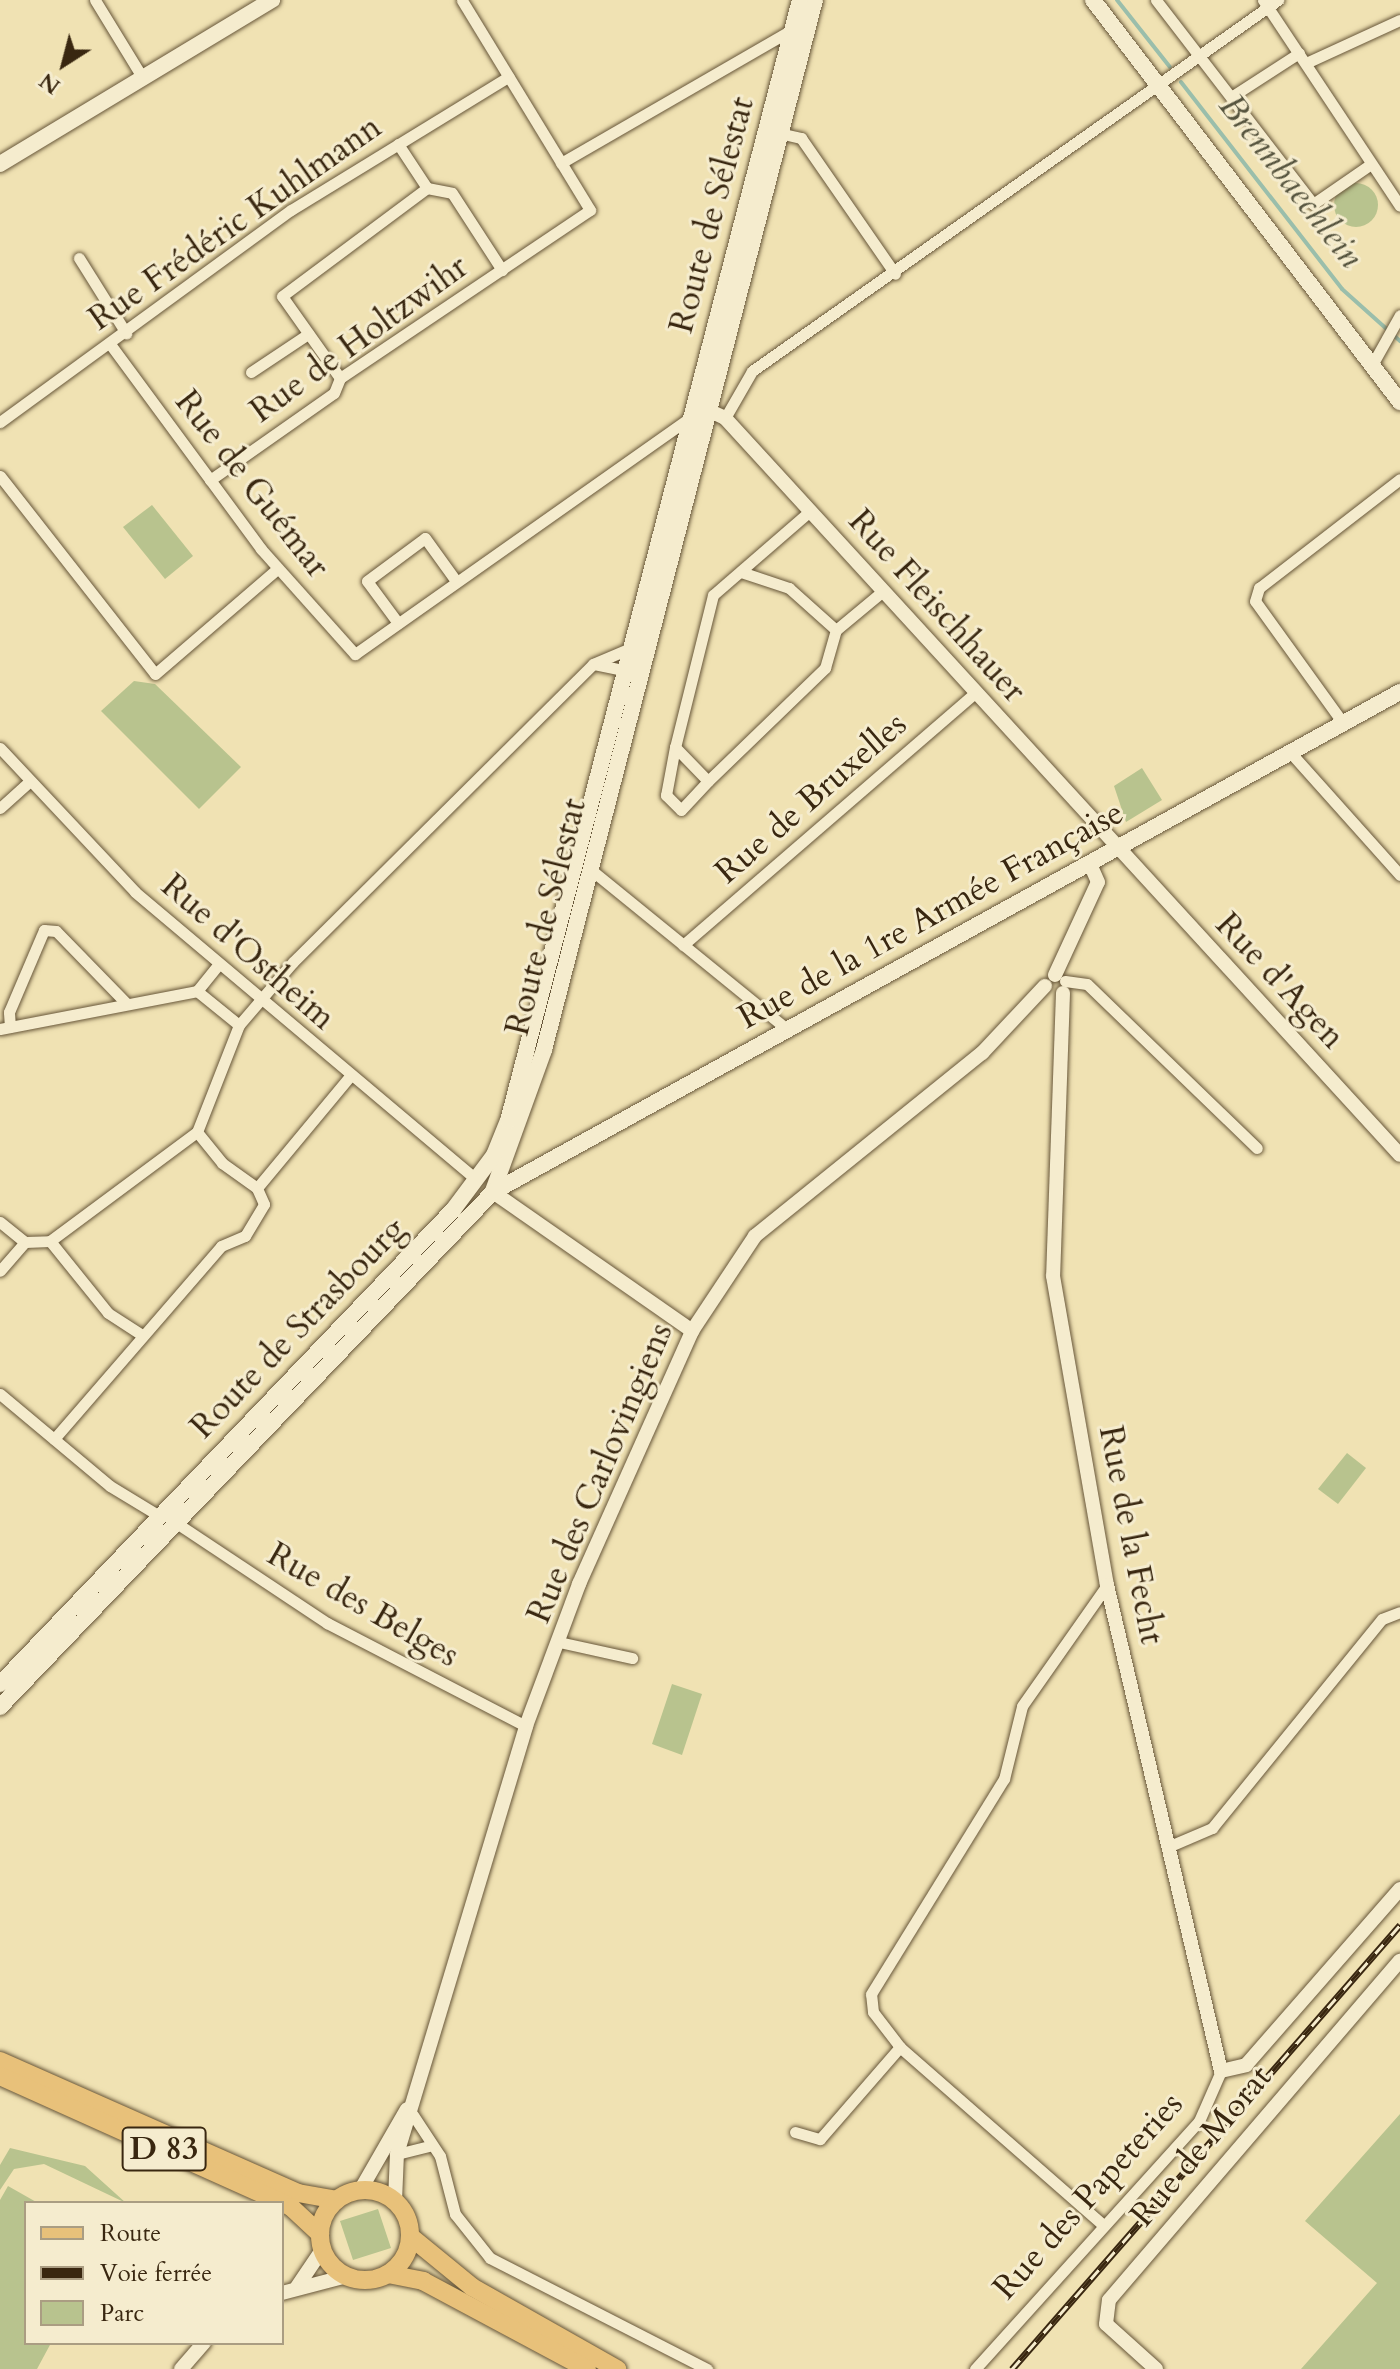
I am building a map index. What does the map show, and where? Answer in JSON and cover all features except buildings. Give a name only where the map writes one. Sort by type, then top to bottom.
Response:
[{"type":"main road","points":[[3,157],[272,0]]},
{"type":"main road","name":"Route de Sélestat","points":[[477,1180],[508,1121],[623,670],[636,650],[718,414],[800,29],[800,0]]},
{"type":"main road","name":"Route de Sélestat","points":[[493,1192],[517,1140],[590,869],[689,418],[800,29],[815,0]]},
{"type":"main road","points":[[1093,0],[1157,88],[1400,402]]},
{"type":"main road","points":[[689,418],[718,414]]},
{"type":"main road","name":"Rue de la 1re Armée Française","points":[[493,1192],[538,1164],[1400,692]]},
{"type":"main road","points":[[517,1140],[538,1164]]},
{"type":"main road","points":[[477,1180],[493,1192]]},
{"type":"main road","name":"Route de Strasbourg","points":[[0,1684],[477,1180]]},
{"type":"main road","name":"Route de Strasbourg","points":[[0,1707],[493,1192]]},
{"type":"main road","points":[[161,1517],[178,1524]]},
{"type":"main road","name":"D 83","points":[[0,2061],[298,2193],[336,2200]]},
{"type":"main road","name":"D 83","points":[[0,2076],[278,2201]]},
{"type":"main road","points":[[587,2369],[423,2281],[388,2274],[347,2276],[321,2242],[336,2200],[361,2189],[395,2201],[411,2237],[472,2287],[617,2369]]},
{"type":"main road","name":"D 83","points":[[284,2204],[291,2207],[321,2242]]},
{"type":"main road","points":[[388,2274],[411,2237]]},
{"type":"street","points":[[95,0],[141,75]]},
{"type":"street","points":[[462,0],[561,163],[800,29]]},
{"type":"street","points":[[1156,0],[1313,204],[1371,164]]},
{"type":"street","points":[[718,414],[752,371],[1157,88],[1269,2],[1400,206]]},
{"type":"street","points":[[1306,63],[1400,20]]},
{"type":"street","points":[[1231,97],[1299,53]]},
{"type":"street","name":"Rue Frédéric Kuhlmann","points":[[0,422],[291,210],[508,77]]},
{"type":"street","points":[[779,133],[801,138],[895,274]]},
{"type":"street","name":"Rue de Holtzwihr","points":[[398,144],[427,188],[452,193],[502,270]]},
{"type":"street","name":"Rue de Holtzwihr","points":[[210,480],[334,393],[340,378],[590,210],[561,163]]},
{"type":"street","points":[[340,378],[282,296],[427,188]]},
{"type":"street","points":[[79,258],[126,333]]},
{"type":"street","points":[[1372,365],[1399,317]]},
{"type":"street","points":[[251,372],[308,334]]},
{"type":"street","name":"Rue de Guémar","points":[[110,344],[277,569],[355,654],[398,623]]},
{"type":"street","name":"Rue Fleischhauer","points":[[718,414],[810,511],[1115,848]]},
{"type":"street","points":[[456,581],[425,538],[367,581],[398,623],[689,418]]},
{"type":"street","points":[[0,476],[155,674],[277,569]]},
{"type":"street","points":[[1343,723],[1255,601],[1259,588],[1400,479]]},
{"type":"street","points":[[810,511],[713,595],[666,795],[681,810],[825,668],[836,630],[883,591]]},
{"type":"street","points":[[741,572],[789,588],[836,630]]},
{"type":"street","points":[[0,1222],[25,1242],[50,1241],[197,1132],[239,1025],[261,1000],[593,664],[636,650]]},
{"type":"street","points":[[593,664],[623,670]]},
{"type":"street","name":"Rue de Bruxelles","points":[[683,945],[975,693]]},
{"type":"street","points":[[675,747],[708,781]]},
{"type":"street","name":"Rue d'Ostheim","points":[[0,748],[135,892],[477,1180]]},
{"type":"street","points":[[1290,752],[1400,875]]},
{"type":"street","points":[[0,808],[29,782]]},
{"type":"street","name":"Rue d'Agen","points":[[1115,848],[1400,1155]]},
{"type":"street","name":"Rue de la Fecht","points":[[1090,864],[1098,882],[1056,987],[1053,1276],[1107,1585],[1221,2071]]},
{"type":"street","points":[[590,869],[787,1029]]},
{"type":"street","points":[[127,1004],[56,931],[44,930],[5,1028],[197,991],[219,964]]},
{"type":"street","points":[[1056,987],[1087,984],[1257,1148]]},
{"type":"street","name":"Rue des Carlovingiens","points":[[395,2201],[397,2154],[414,2107],[526,1726],[692,1331],[755,1236],[927,1099],[1056,987]]},
{"type":"street","name":"Rue d'Ostheim","points":[[197,991],[239,1025]]},
{"type":"street","points":[[257,1188],[350,1076]]},
{"type":"street","points":[[54,1439],[140,1334],[221,1246],[245,1236],[264,1204],[257,1188],[222,1163],[197,1132]]},
{"type":"street","points":[[493,1192],[692,1331]]},
{"type":"street","points":[[50,1241],[99,1304],[140,1334]]},
{"type":"street","points":[[0,1271],[25,1242]]},
{"type":"street","points":[[0,1394],[54,1439],[161,1517]]},
{"type":"street","name":"Rue des Belges","points":[[178,1524],[327,1623],[526,1726]]},
{"type":"street","points":[[1102,2224],[900,2047],[873,2012],[875,1980],[1004,1779],[1022,1706],[1107,1585]]},
{"type":"street","points":[[1170,1846],[1212,1828],[1382,1619],[1400,1612]]},
{"type":"street","points":[[559,1642],[632,1658]]},
{"type":"street","name":"Rue des Papeteries","points":[[975,2369],[1102,2224],[1199,2121],[1221,2071],[1246,2065],[1400,1889]]},
{"type":"street","name":"Rue de Morat","points":[[1156,2369],[1106,2324],[1109,2300],[1400,1961]]},
{"type":"street","points":[[795,2132],[820,2139],[900,2047]]},
{"type":"street","points":[[414,2107],[429,2146],[440,2156],[455,2214],[505,2270],[707,2369]]},
{"type":"street","name":"Rue des Carlovingiens","points":[[361,2189],[414,2107]]},
{"type":"street","points":[[397,2154],[429,2146]]},
{"type":"street","points":[[297,2287],[321,2242]]},
{"type":"street","points":[[284,2292],[347,2276]]},
{"type":"street","points":[[181,2369],[202,2345]]},
{"type":"green space","points":[[1356,183],[1371,190],[1378,205],[1371,220],[1356,227],[1341,220],[1334,205],[1341,190]]},
{"type":"green space","points":[[152,505],[193,556],[165,579],[123,527]]},
{"type":"green space","points":[[134,681],[155,684],[241,767],[199,809],[101,711]]},
{"type":"green space","points":[[1142,768],[1162,800],[1126,822],[1114,786]]},
{"type":"green space","points":[[1347,1453],[1366,1468],[1338,1504],[1318,1489]]},
{"type":"green space","points":[[672,1684],[702,1694],[682,1755],[652,1744]]},
{"type":"green space","points":[[1400,2114],[1400,2369],[1301,2369],[1377,2283],[1305,2221]]},
{"type":"green space","points":[[10,2148],[85,2166],[124,2201],[44,2164],[14,2169],[0,2190],[0,2165]]},
{"type":"green space","points":[[8,2186],[34,2201],[24,2201],[24,2345],[50,2345],[37,2369],[0,2369],[0,2200]]},
{"type":"green space","points":[[378,2209],[391,2248],[353,2260],[340,2221]]},
{"type":"waterway","name":"Brennbaechlein","points":[[1117,0],[1170,67]]},
{"type":"waterway","name":"Brennbaechlein","points":[[1181,82],[1342,289],[1400,341]]},
{"type":"railway","points":[[1012,2369],[1400,1925]]}]
